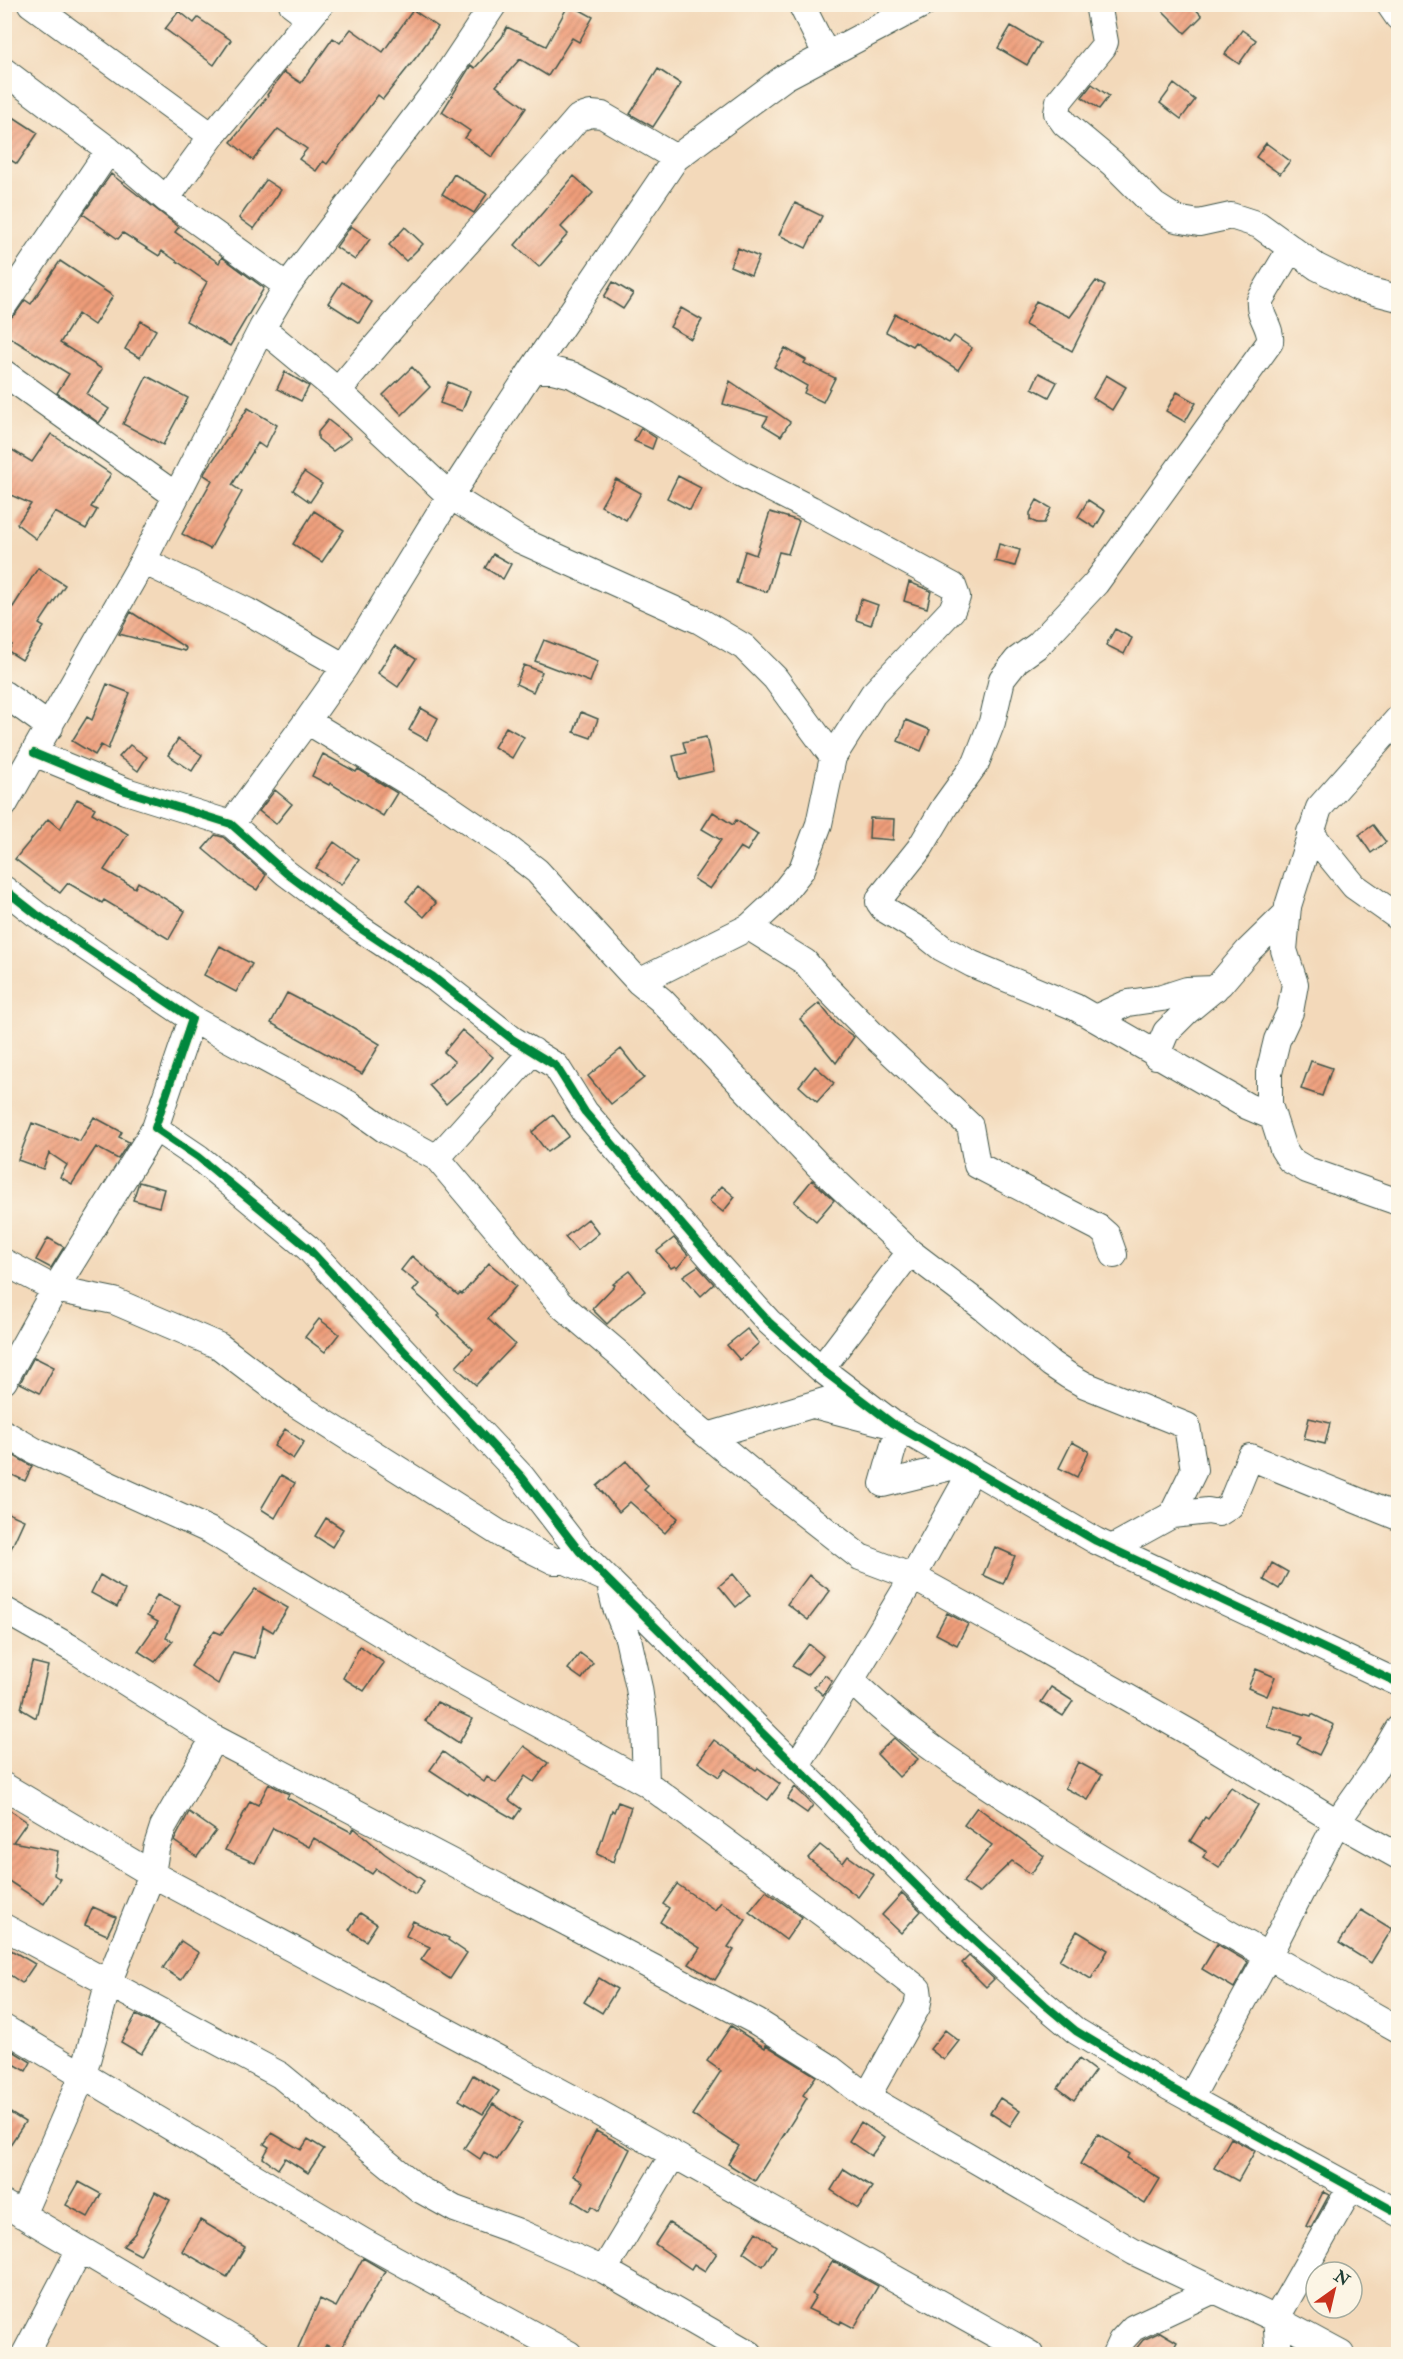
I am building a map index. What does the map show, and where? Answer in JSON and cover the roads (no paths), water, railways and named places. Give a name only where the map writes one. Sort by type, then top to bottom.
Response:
[{"type":"street","points":[[31,4],[212,136]]},
{"type":"street","points":[[4,805],[143,561],[262,328],[287,286],[442,82],[494,4]]},
{"type":"street","points":[[801,4],[826,54]]},
{"type":"street","points":[[231,824],[345,668],[450,496],[532,370],[676,158],[785,77],[923,4]]},
{"type":"street","points":[[1098,4],[1105,42],[1059,101],[1057,108],[1060,119],[1113,164],[1154,205],[1176,219],[1199,223],[1231,216],[1259,225],[1317,267],[1359,288],[1398,298]]},
{"type":"street","points":[[1389,4],[1398,17]]},
{"type":"street","points":[[166,199],[212,136],[259,82],[307,9]]},
{"type":"street","points":[[4,71],[109,150],[166,199],[287,286]]},
{"type":"street","points":[[338,391],[388,329],[518,188],[578,118],[591,114],[602,115],[676,158]]},
{"type":"street","points":[[4,305],[109,150]]},
{"type":"street","points":[[1273,1118],[1246,1106],[1156,1056],[1075,1007],[972,964],[942,948],[922,932],[884,909],[879,902],[920,848],[945,806],[976,764],[992,722],[1002,679],[1017,660],[1038,645],[1096,583],[1270,342],[1269,332],[1259,308],[1260,300],[1291,248]]},
{"type":"street","points":[[262,328],[338,391],[450,496],[520,540],[700,621],[744,647],[776,678],[833,757]]},
{"type":"street","points":[[532,370],[552,370],[572,375],[648,415],[742,474],[953,586],[957,597],[952,610],[873,694],[833,757],[819,824],[802,869],[774,903],[749,927],[639,982]]},
{"type":"street","points":[[4,373],[175,495]]},
{"type":"street","points":[[143,561],[248,611],[345,668]]},
{"type":"street","points":[[4,694],[50,727]]},
{"type":"street","points":[[1156,1056],[1166,1032],[1215,989],[1286,914],[1319,808],[1398,719]]},
{"type":"street","points":[[307,721],[439,801],[537,871],[639,982],[661,1000],[818,1165],[910,1252],[1069,1376],[1085,1385],[1188,1426],[1194,1470],[1172,1515]]},
{"type":"street","points":[[34,753],[126,791],[231,824],[286,873],[362,929],[432,975],[512,1039],[556,1066],[585,1112],[711,1258],[770,1322],[821,1369],[899,1427],[1112,1548],[1398,1683]]},
{"type":"street","points":[[1310,832],[1354,886],[1398,917]]},
{"type":"street","points":[[4,889],[36,914],[192,1019],[349,1104],[384,1129],[437,1158],[560,1304],[620,1355],[678,1411],[860,1557],[913,1577],[1192,1734],[1337,1822],[1398,1856]]},
{"type":"street","points":[[1288,906],[1284,950],[1295,984],[1290,1012],[1277,1040],[1269,1073],[1269,1105],[1283,1149],[1290,1160],[1306,1170],[1398,1202]]},
{"type":"street","points":[[749,927],[805,962],[875,1037],[970,1126],[977,1165],[1099,1228],[1107,1235],[1114,1255]]},
{"type":"street","points":[[1095,1018],[1128,1003],[1162,998],[1187,990],[1215,989]]},
{"type":"street","points":[[4,1381],[55,1289],[155,1128],[192,1019]]},
{"type":"street","points":[[437,1158],[532,1051]]},
{"type":"street","points":[[155,1128],[198,1157],[308,1248],[522,1477],[580,1552],[946,1915],[1045,2005],[1077,2031],[1190,2098],[1398,2213]]},
{"type":"street","points":[[821,1369],[910,1252]]},
{"type":"street","points":[[4,1262],[55,1289],[114,1301],[219,1346],[294,1403],[502,1535],[554,1562],[566,1561],[609,1580]]},
{"type":"street","points":[[708,1436],[853,1393]]},
{"type":"street","points":[[813,1405],[899,1427]]},
{"type":"street","points":[[899,1427],[883,1484],[968,1467]]},
{"type":"street","points":[[4,1433],[35,1451],[211,1531],[453,1677],[646,1783],[827,1917],[918,1989],[917,2007],[867,2097]]},
{"type":"street","points":[[1112,1548],[1172,1515],[1208,1511],[1219,1513],[1230,1506],[1250,1457],[1398,1517]]},
{"type":"street","points":[[796,1766],[913,1577],[968,1467]]},
{"type":"street","points":[[609,1580],[615,1605],[628,1638],[639,1688],[644,1722],[646,1783]]},
{"type":"street","points":[[4,1610],[73,1649],[214,1738],[757,2022],[826,2065],[867,2097],[1134,2252],[1276,2319],[1341,2355]]},
{"type":"street","points":[[851,1680],[877,1706],[964,1771],[1114,1867],[1398,2029]]},
{"type":"street","points":[[1190,2098],[1268,1956],[1337,1822],[1374,1770],[1398,1729]]},
{"type":"street","points":[[214,1738],[163,1827],[156,1849],[152,1874],[109,1982],[83,2075],[13,2209],[258,2352],[258,2355]]},
{"type":"street","points":[[4,1786],[152,1874],[410,2011],[673,2155],[1030,2355]]},
{"type":"street","points":[[4,1927],[280,2075],[419,2189],[455,2209],[516,2231],[604,2270],[750,2355]]},
{"type":"street","points":[[4,2028],[364,2242],[569,2355]]},
{"type":"street","points":[[604,2270],[673,2155]]},
{"type":"street","points":[[1279,2355],[1276,2319],[1351,2187]]},
{"type":"street","points":[[25,2355],[80,2249]]},
{"type":"street","points":[[1115,2355],[1121,2341],[1133,2328],[1214,2290]]}]
